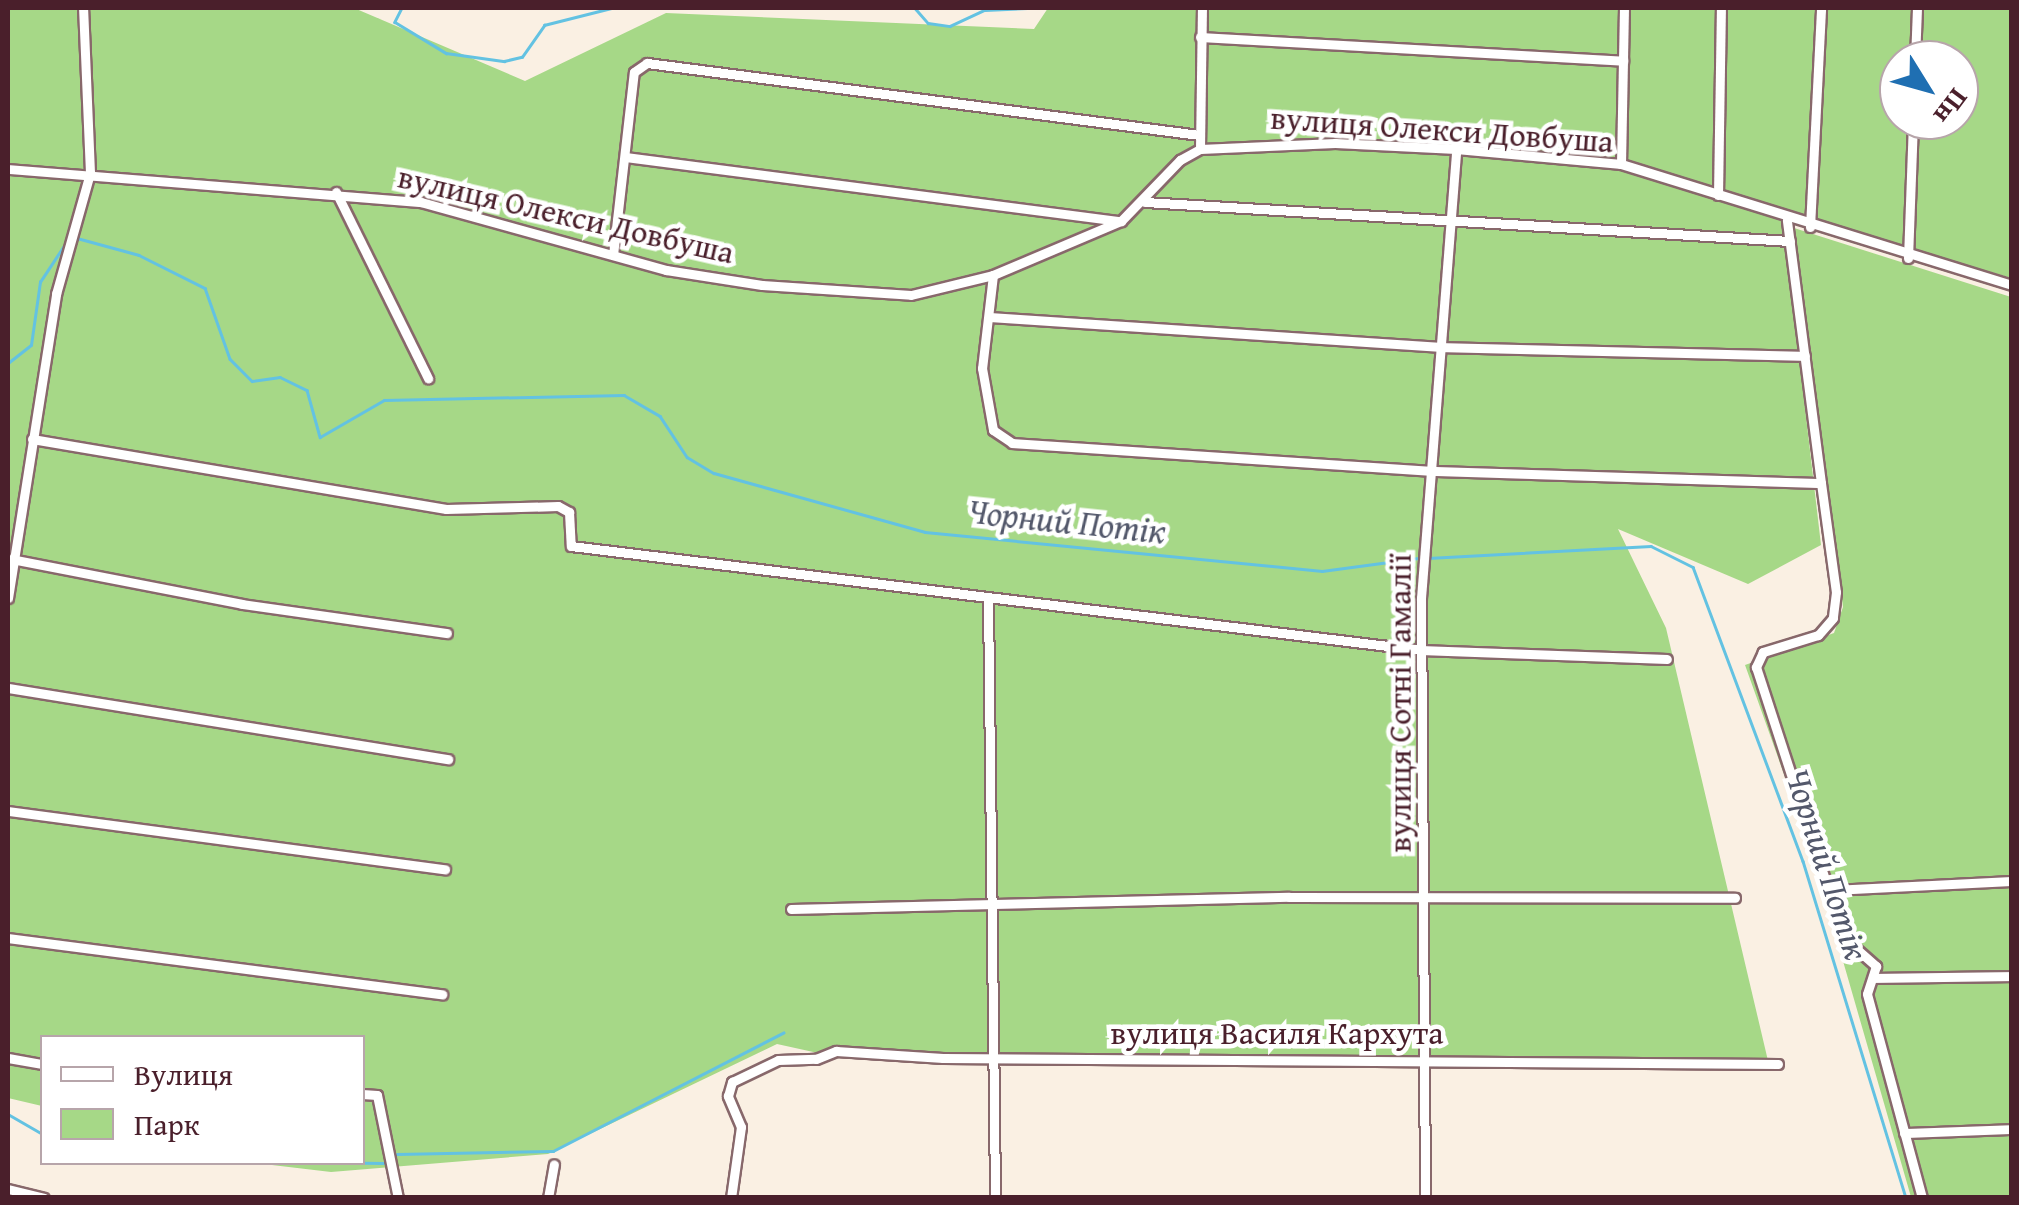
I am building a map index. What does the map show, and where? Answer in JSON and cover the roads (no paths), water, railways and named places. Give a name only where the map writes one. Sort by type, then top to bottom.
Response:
[{"type":"street","points":[[8,598],[10,559],[56,294],[79,230],[90,173],[83,8]]},
{"type":"street","points":[[1200,150],[1202,8]]},
{"type":"street","points":[[1621,164],[1624,8]]},
{"type":"street","points":[[1718,196],[1720,8]]},
{"type":"street","points":[[1810,227],[1820,8]]},
{"type":"street","points":[[1916,40],[1917,8]]},
{"type":"street","points":[[1200,37],[1623,62]]},
{"type":"street","points":[[613,254],[634,72],[647,63],[1199,135]]},
{"type":"street","points":[[1908,258],[1912,140]]},
{"type":"street","name":"вулиця Олекси Довбуша","points":[[8,169],[336,192],[444,206],[710,278],[902,295],[993,275],[1121,221],[1145,202],[1171,168],[1200,150],[1316,143],[1456,149],[1621,164],[1908,258],[2012,285]]},
{"type":"street","name":"вулиця Сотні Гамалії","points":[[1425,1198],[1427,1058],[1420,650],[1456,149]]},
{"type":"street","points":[[626,157],[1121,221]]},
{"type":"street","points":[[336,192],[428,378]]},
{"type":"street","points":[[1145,202],[1790,241]]},
{"type":"street","points":[[1787,220],[1836,592],[1833,618],[1818,634],[1763,652],[1756,667],[1832,890],[1844,938],[1872,956],[1875,978],[1867,994],[1922,1198]]},
{"type":"street","points":[[993,275],[982,368],[993,430],[1002,440],[1432,471],[1821,483]]},
{"type":"street","points":[[990,317],[1442,346],[1805,356]]},
{"type":"street","points":[[32,439],[446,509],[558,506],[570,518],[571,546],[1420,650],[1667,659]]},
{"type":"street","points":[[10,559],[242,604],[447,632]]},
{"type":"street","points":[[988,597],[989,1018],[996,1058],[995,1198]]},
{"type":"street","points":[[8,688],[448,759]]},
{"type":"street","points":[[8,811],[445,869]]},
{"type":"street","points":[[1832,890],[2012,882]]},
{"type":"street","points":[[791,908],[1425,897],[1735,898]]},
{"type":"street","points":[[8,938],[442,994]]},
{"type":"street","points":[[1875,978],[2012,976]]},
{"type":"street","name":"вулиця Василя Кархута","points":[[731,1198],[741,1122],[730,1086],[738,1076],[778,1060],[816,1060],[836,1051],[996,1058],[1427,1058],[1679,1068],[1778,1064]]},
{"type":"street","points":[[8,1058],[40,1064]]},
{"type":"street","points":[[365,1094],[376,1096],[398,1198]]},
{"type":"street","points":[[1904,1133],[2012,1129]]},
{"type":"street","points":[[548,1198],[554,1166]]},
{"type":"street","points":[[8,1189],[44,1198]]},
{"type":"waterway","points":[[402,8],[395,22],[446,53],[504,61],[522,57],[544,25],[611,8]]},
{"type":"waterway","points":[[915,8],[928,23],[950,26],[985,10],[1027,8]]},
{"type":"waterway","name":"Чорний Потік","points":[[8,363],[31,345],[40,282],[69,238]]},
{"type":"waterway","name":"Чорний Потік","points":[[77,238],[139,255],[205,288],[230,359],[252,381],[280,377],[307,390],[320,437],[384,400],[624,395],[660,416],[687,457],[714,473],[925,532],[1322,571],[1420,558]]},
{"type":"waterway","name":"Чорний Потік","points":[[1428,558],[1651,546],[1693,567],[1803,861],[1906,1198]]},
{"type":"waterway","points":[[397,1154],[553,1151],[783,1033]]},
{"type":"waterway","points":[[8,1114],[40,1133]]},
{"type":"waterway","points":[[365,1163],[383,1163]]}]
